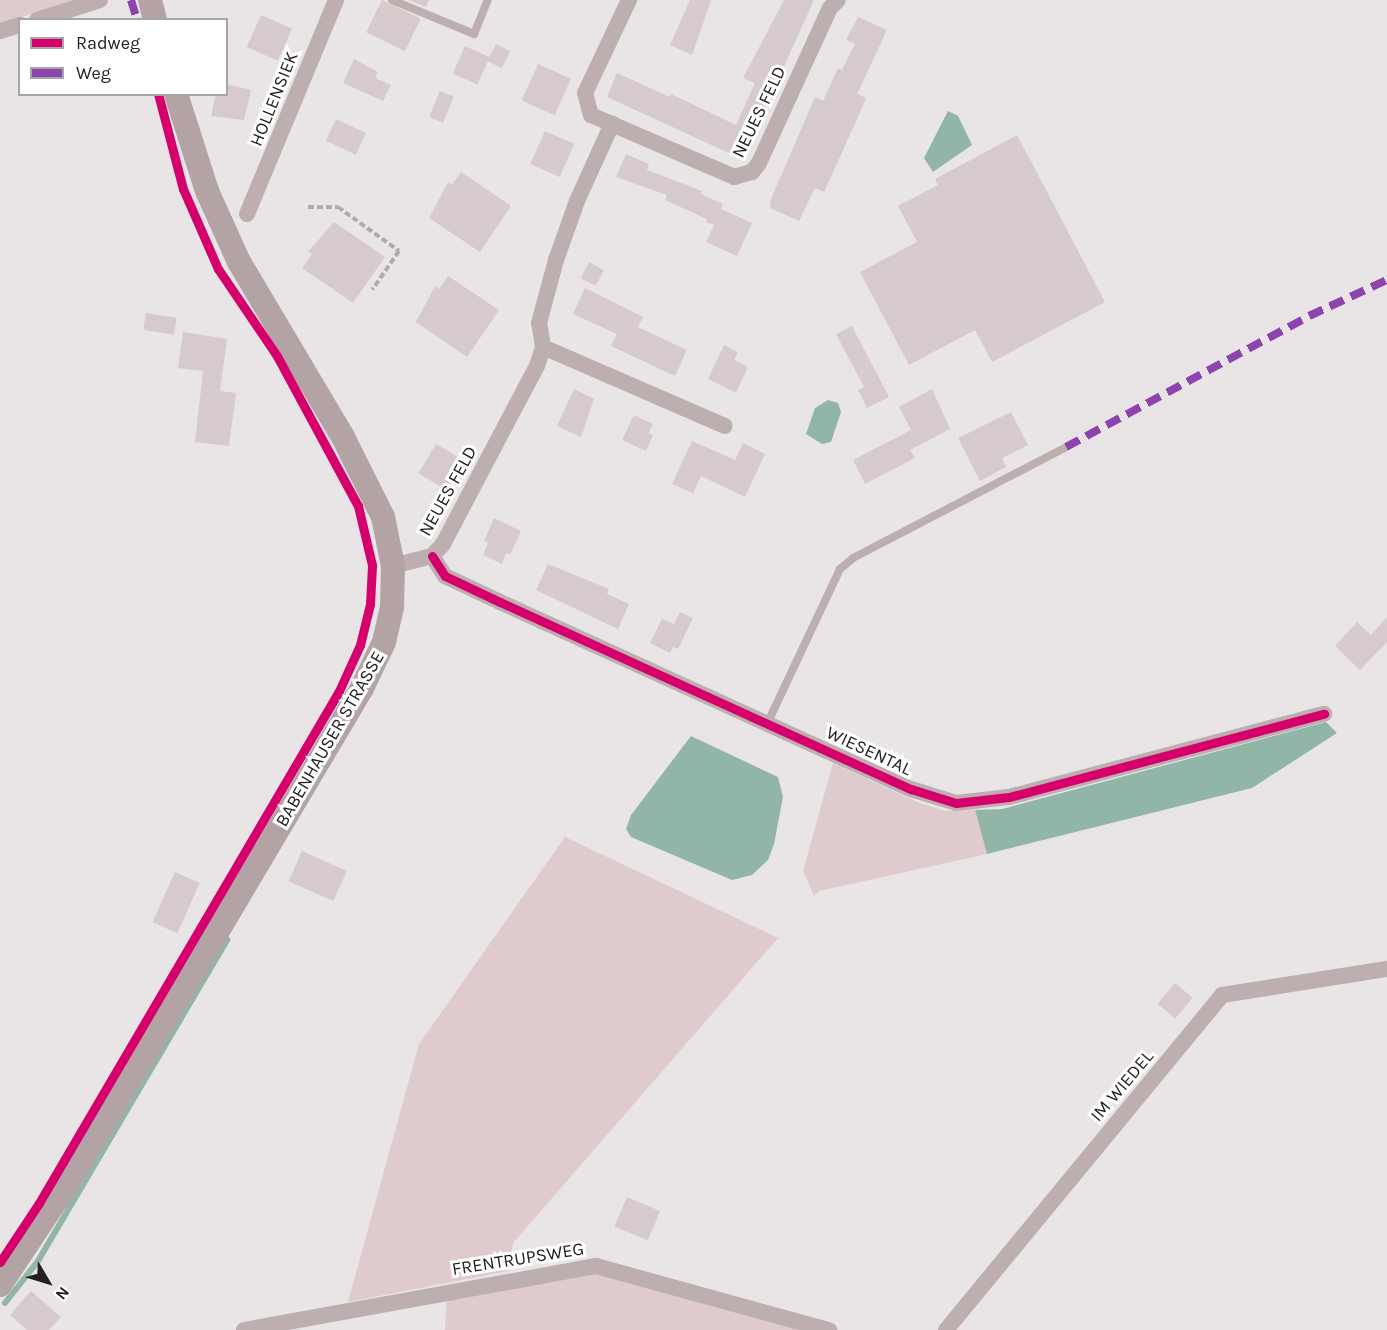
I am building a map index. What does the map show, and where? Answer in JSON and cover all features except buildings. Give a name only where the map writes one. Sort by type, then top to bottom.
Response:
[{"type":"main road","points":[[150,0],[154,18]]},
{"type":"main road","name":"BABENHAUSER STRASSE","points":[[0,1285],[73,1175],[367,679],[389,624],[393,566],[386,528],[372,492],[239,262],[198,166],[177,96]]},
{"type":"street","points":[[43,18],[100,0]]},
{"type":"street","name":"HOLLENSIEK","points":[[247,214],[336,0]]},
{"type":"street","name":"NEUES FELD","points":[[629,0],[585,93],[591,115],[734,177],[752,172],[830,8],[838,0]]},
{"type":"street","points":[[0,31],[18,26]]},
{"type":"street","name":"NEUES FELD","points":[[432,556],[453,526],[537,366],[543,347],[539,323],[556,260],[577,201],[612,124]]},
{"type":"street","points":[[543,347],[724,426]]},
{"type":"street","points":[[393,566],[432,556]]},
{"type":"street","name":"WIESENTAL","points":[[432,556],[445,576],[674,684],[768,722],[911,789],[956,803],[1009,797],[1324,714]]},
{"type":"street","name":"IM WIEDEL","points":[[946,1330],[1222,996],[1387,969]]},
{"type":"street","name":"FRENTRUPSWEG","points":[[244,1330],[596,1266],[829,1330]]},
{"type":"lane","points":[[392,0],[474,34],[488,0]]},
{"type":"lane","points":[[768,722],[840,569],[853,558],[1066,447]]},
{"type":"path","points":[[308,207],[338,207],[399,251],[372,290]]},
{"type":"shaded area","points":[[0,0],[75,0],[18,18],[0,24]]},
{"type":"shaded area","points":[[948,111],[958,116],[972,145],[933,172],[924,158]]},
{"type":"shaded area","points":[[828,400],[838,403],[841,412],[831,442],[822,444],[806,434],[815,408]]},
{"type":"shaded area","points":[[1326,722],[1337,733],[1252,788],[987,854],[975,810],[1002,809]]},
{"type":"shaded area","points":[[691,736],[778,777],[783,797],[774,844],[768,860],[752,875],[732,880],[631,837],[626,829],[631,815]]},
{"type":"shaded area","points":[[833,763],[919,803],[945,811],[975,810],[987,854],[819,891],[814,896],[803,871]]},
{"type":"shaded area","points":[[565,837],[778,938],[513,1243],[508,1271],[348,1302],[419,1044]]},
{"type":"shaded area","points":[[594,1271],[805,1330],[445,1330],[447,1298]]},
{"type":"waterway","points":[[5,1303],[38,1261],[227,940]]},
{"type":"marked path","points":[[131,0],[136,18]]},
{"type":"marked path","points":[[1066,447],[1309,316],[1387,280]]},
{"type":"cycle path","points":[[0,1262],[39,1203],[339,691],[360,645],[370,604],[372,565],[358,506],[277,356],[218,269],[183,189],[159,96]]},
{"type":"cycle path","points":[[432,556],[445,576],[500,602],[911,789],[956,803],[1009,797],[1324,714]]}]
